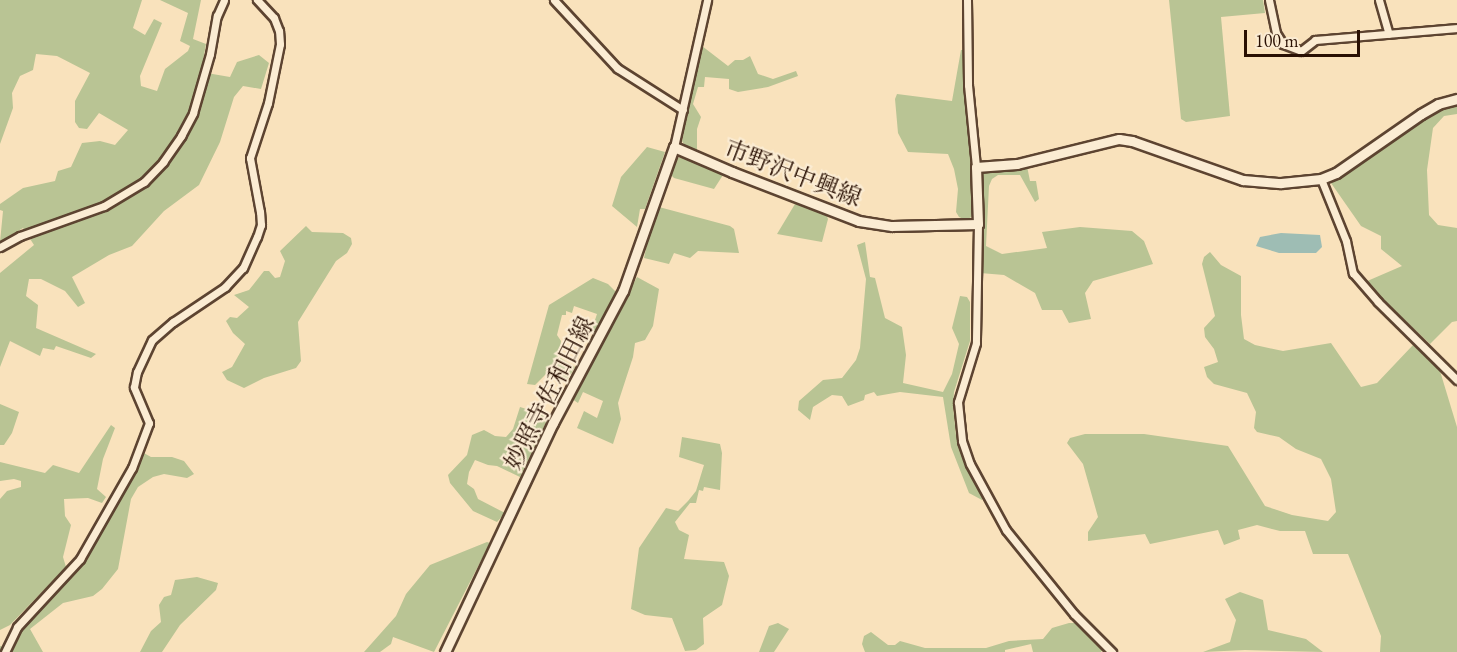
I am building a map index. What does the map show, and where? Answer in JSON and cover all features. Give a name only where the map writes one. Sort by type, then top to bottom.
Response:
[{"type":"main road","points":[[978,224],[976,166],[1017,164],[1119,139],[1132,141],[1250,181],[1281,183],[1321,179],[1336,173],[1421,114],[1438,104],[1457,99]]},
{"type":"main road","name":"市野沢中興線","points":[[674,147],[859,221],[892,226],[978,224]]},
{"type":"main road","name":"妙照寺佐和田線","points":[[445,652],[553,423],[623,291],[674,147]]},
{"type":"street","points":[[0,247],[30,231],[105,206],[144,182],[163,162],[193,113],[210,54],[216,16],[224,0]]},
{"type":"street","points":[[4,652],[17,627],[65,579],[80,559],[132,468],[149,423],[134,387],[137,372],[152,339],[173,321],[225,287],[243,268],[257,237],[261,225],[260,212],[250,158],[270,95],[280,44],[279,31],[274,18],[257,0]]},
{"type":"street","points":[[554,0],[617,68],[683,110]]},
{"type":"street","points":[[674,147],[708,0]]},
{"type":"street","points":[[967,0],[968,85],[976,166]]},
{"type":"street","points":[[1269,0],[1276,33],[1283,44],[1301,51],[1315,40],[1457,28]]},
{"type":"street","points":[[1379,0],[1389,34]]},
{"type":"street","points":[[1321,179],[1346,241],[1353,273],[1378,302],[1457,380]]},
{"type":"street","points":[[978,224],[976,343],[958,402],[962,441],[970,464],[1006,530],[1074,614],[1112,652]]},
{"type":"green space","points":[[0,0],[142,0],[133,28],[145,35],[154,19],[162,23],[140,76],[141,86],[157,91],[165,69],[188,51],[190,46],[180,41],[188,13],[160,0],[201,0],[193,39],[206,44],[201,72],[230,77],[237,62],[259,55],[269,63],[261,89],[243,86],[234,97],[220,142],[199,185],[164,211],[132,246],[109,255],[72,277],[85,303],[78,307],[65,291],[41,279],[29,279],[26,296],[38,305],[36,328],[96,354],[91,358],[56,346],[54,350],[43,348],[40,356],[10,341],[0,367],[0,273],[34,245],[23,228],[0,242],[3,211],[0,210],[0,204],[23,188],[55,181],[58,171],[71,167],[82,143],[100,141],[115,145],[128,130],[99,113],[87,129],[79,128],[75,122],[75,101],[90,73],[57,56],[36,54],[33,70],[20,76],[12,93],[13,108],[0,144]]},
{"type":"green space","points":[[1169,0],[1263,0],[1265,13],[1221,17],[1230,116],[1186,122],[1181,119]]},
{"type":"green space","points":[[702,46],[728,66],[735,60],[743,60],[750,56],[758,74],[773,79],[796,71],[798,76],[768,87],[738,92],[729,89],[729,79],[705,77],[704,87],[698,87],[693,104],[701,117],[697,129],[697,152],[685,146],[682,141]]},
{"type":"green space","points":[[961,50],[965,50],[973,216],[966,220],[959,217],[956,212],[958,189],[948,154],[908,152],[898,133],[895,99],[897,94],[952,101]]},
{"type":"green space","points":[[1457,103],[1457,114],[1444,116],[1433,128],[1427,170],[1429,215],[1438,225],[1457,228],[1457,321],[1452,322],[1430,344],[1365,282],[1402,266],[1381,249],[1381,236],[1361,226],[1331,183],[1441,107]]},
{"type":"green space","points":[[647,147],[665,152],[645,209],[640,209],[637,227],[612,206],[621,177]]},
{"type":"green space","points":[[682,157],[723,175],[714,189],[674,178],[670,174],[677,158]]},
{"type":"green space","points":[[1027,166],[1030,181],[1036,181],[1039,199],[1035,202],[1020,175],[998,175],[992,179],[989,186],[986,246],[1002,254],[1047,248],[1042,232],[1080,227],[1132,231],[1144,241],[1153,264],[1093,281],[1085,293],[1091,319],[1069,323],[1062,310],[1042,310],[1035,293],[1004,275],[980,273],[977,170]]},
{"type":"green space","points":[[795,204],[826,214],[828,219],[822,242],[777,234]]},
{"type":"green space","points":[[659,207],[730,226],[734,229],[739,253],[698,251],[690,258],[674,253],[669,264],[644,258],[654,211]]},
{"type":"green space","points":[[306,226],[312,232],[343,233],[351,238],[352,244],[347,253],[336,261],[298,322],[301,361],[296,368],[264,378],[244,388],[227,380],[222,372],[232,367],[245,344],[233,333],[226,321],[230,317],[237,318],[249,307],[234,295],[249,290],[264,271],[269,271],[275,278],[280,277],[285,261],[280,251]]},
{"type":"green space","points":[[865,242],[870,277],[875,278],[885,318],[902,327],[906,355],[903,383],[943,392],[952,374],[959,344],[952,328],[960,296],[967,297],[970,302],[970,341],[954,392],[953,406],[956,435],[963,457],[983,497],[982,500],[969,493],[951,447],[943,397],[900,392],[877,396],[874,392],[865,395],[864,400],[848,406],[842,396],[832,395],[813,407],[810,420],[798,410],[799,401],[823,380],[842,378],[856,360],[860,348],[866,279],[857,245]]},
{"type":"green space","points":[[1210,252],[1221,265],[1241,276],[1241,315],[1244,339],[1255,345],[1283,351],[1331,343],[1361,387],[1377,383],[1413,345],[1440,371],[1457,427],[1457,652],[1380,652],[1381,636],[1348,554],[1313,554],[1305,531],[1280,531],[1257,525],[1238,530],[1240,539],[1224,545],[1218,530],[1150,544],[1145,534],[1088,541],[1088,532],[1098,517],[1083,464],[1067,443],[1070,438],[1085,434],[1144,434],[1228,446],[1265,506],[1292,515],[1328,521],[1336,512],[1331,479],[1321,459],[1296,449],[1279,437],[1257,432],[1254,428],[1256,412],[1247,393],[1214,384],[1207,377],[1204,367],[1218,362],[1214,349],[1205,337],[1204,328],[1215,316],[1202,264],[1204,257]]},
{"type":"green space","points":[[637,277],[659,289],[653,326],[645,340],[635,343],[633,357],[618,403],[621,419],[613,444],[577,428],[584,411],[597,418],[603,401],[583,392],[578,403],[572,399]]},
{"type":"green space","points":[[593,278],[608,284],[616,292],[597,333],[591,332],[597,314],[574,306],[572,313],[566,311],[566,315],[562,315],[557,335],[561,341],[559,357],[575,367],[566,382],[546,374],[535,385],[527,384],[549,305]]},
{"type":"green space","points":[[0,404],[19,412],[12,433],[4,445],[0,445]]},
{"type":"green space","points":[[520,407],[549,416],[520,477],[497,466],[475,460],[469,472],[467,484],[474,489],[478,499],[505,513],[497,522],[473,511],[450,483],[448,475],[467,455],[472,435],[484,430],[495,436],[506,437],[513,429]]},
{"type":"green space","points":[[111,425],[115,428],[103,459],[97,489],[106,497],[102,503],[88,498],[64,499],[65,516],[71,525],[63,557],[66,567],[10,625],[0,630],[0,499],[7,491],[21,487],[21,481],[14,479],[0,481],[0,462],[45,473],[53,465],[79,473]]},
{"type":"green space","points":[[682,437],[720,444],[722,453],[720,490],[704,487],[703,491],[699,490],[696,503],[690,503],[675,522],[679,530],[689,535],[684,559],[724,562],[729,576],[722,605],[703,618],[704,644],[696,650],[685,651],[672,618],[645,615],[631,609],[639,548],[666,508],[678,511],[696,491],[704,465],[679,457]]},
{"type":"green space","points":[[142,452],[151,457],[172,457],[184,461],[194,474],[187,478],[164,474],[153,477],[138,487],[131,499],[118,569],[102,589],[93,596],[63,603],[30,629],[43,652],[0,652],[0,646],[9,649],[25,623],[81,564]]},
{"type":"green space","points":[[487,542],[490,543],[434,652],[393,637],[391,644],[380,652],[364,652],[396,616],[406,594],[430,565]]},
{"type":"green space","points":[[197,577],[218,583],[216,590],[180,625],[162,652],[140,652],[151,631],[161,622],[159,605],[164,597],[171,595],[175,580]]},
{"type":"green space","points":[[1240,592],[1263,600],[1268,630],[1306,639],[1323,652],[1245,650],[1203,652],[1230,642],[1236,620],[1225,599]]},
{"type":"green space","points":[[778,623],[789,629],[774,652],[759,652],[769,626]]},
{"type":"green space","points":[[1077,623],[1089,633],[1103,649],[1101,652],[1033,652],[1031,644],[1005,650],[1005,652],[865,652],[862,644],[864,636],[871,632],[888,645],[895,645],[900,641],[925,648],[986,648],[1009,641],[1043,639],[1052,628]]},
{"type":"water","points":[[1281,233],[1320,235],[1322,247],[1316,253],[1279,253],[1256,246],[1260,237]]}]
